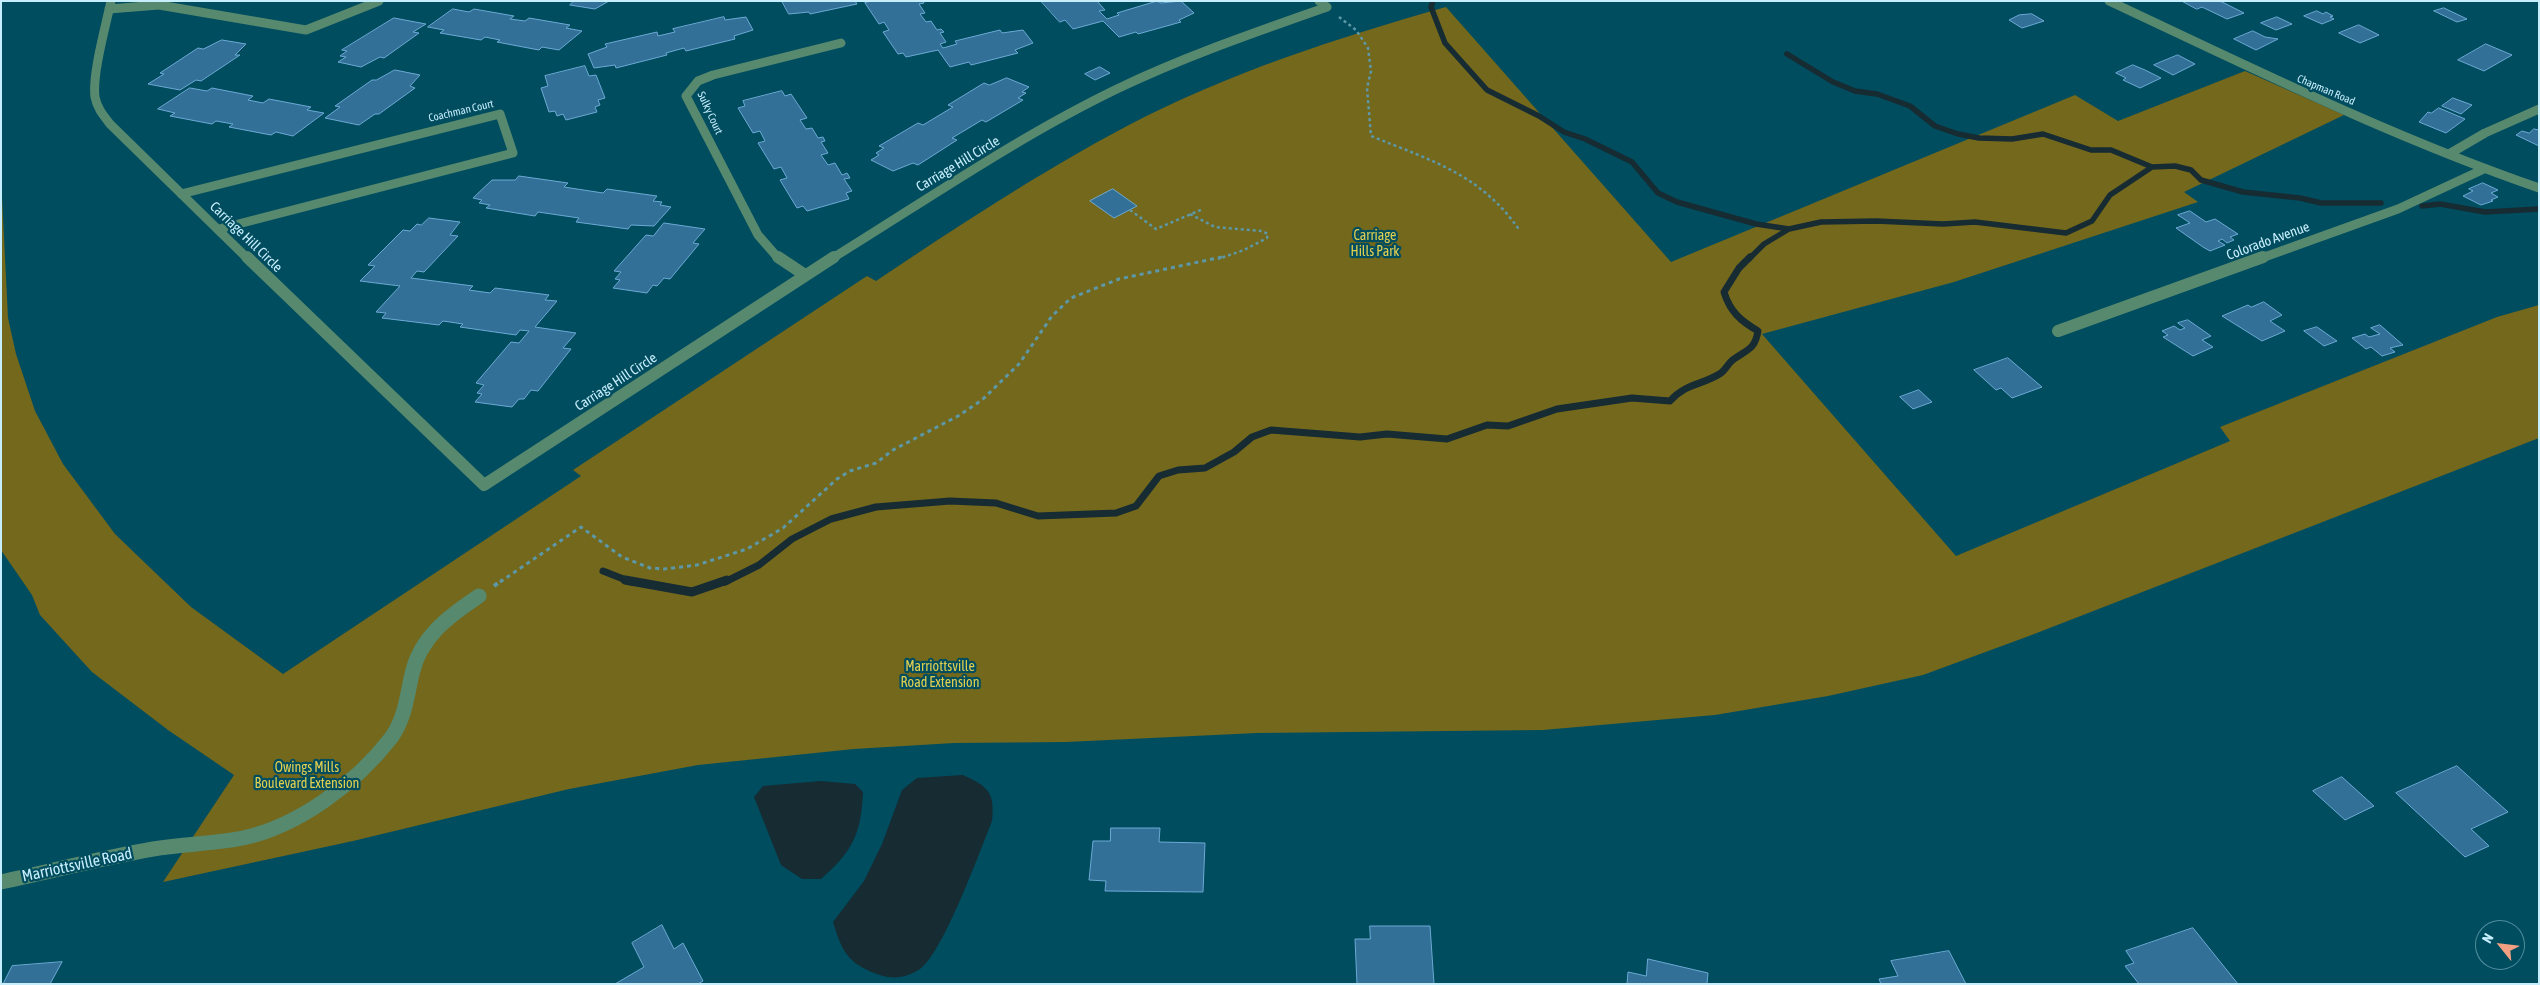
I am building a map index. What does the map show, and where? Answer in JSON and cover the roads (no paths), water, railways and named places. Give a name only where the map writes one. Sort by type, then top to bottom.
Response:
[{"type":"street","points":[[110,5],[159,4],[306,30],[379,1]]},
{"type":"street","name":"Chapman Road","points":[[2109,1],[2265,75],[2484,169],[2539,188]]},
{"type":"street","name":"Carriage Hill Circle","points":[[110,5],[96,79],[95,96],[100,110],[110,124],[484,485],[805,275],[1038,131],[1118,89],[1203,50],[1323,4]]},
{"type":"street","name":"Sulky Court","points":[[805,275],[778,258],[758,235],[686,96],[698,81],[713,74],[841,43]]},
{"type":"street","points":[[2449,154],[2485,133],[2539,109]]},
{"type":"street","name":"Coachman Court","points":[[181,194],[500,114],[513,153],[219,229]]},
{"type":"street","name":"Colorado Avenue","points":[[2058,331],[2398,209],[2484,169]]},
{"type":"street","name":"Marriottsville Road","points":[[1,882],[154,848],[244,838],[288,822],[351,780],[376,757],[396,732],[405,711],[415,662],[425,642],[440,625],[480,596]]},
{"type":"water","points":[[963,775],[984,787],[991,797],[993,811],[992,821],[950,923],[929,959],[915,972],[894,977],[883,976],[867,970],[847,955],[839,941],[833,922],[864,881],[882,844],[902,790],[917,778]]},
{"type":"water","points":[[821,781],[855,784],[863,792],[860,819],[853,841],[841,860],[821,879],[802,879],[781,865],[754,797],[763,786]]},
{"type":"waterway","points":[[1433,1],[1431,7],[1445,43],[1487,90],[1539,116],[1564,132],[1585,139],[1632,162],[1658,193],[1677,202],[1756,224],[1789,229]]},
{"type":"waterway","points":[[1787,54],[1833,82],[1855,91],[1877,94],[1910,106],[1935,126],[1958,134],[1979,138],[2012,139],[2043,134],[2091,150],[2111,150],[2152,167]]},
{"type":"waterway","points":[[2152,167],[2175,166],[2191,170],[2201,180],[2243,192],[2300,198],[2321,203],[2381,203]]},
{"type":"waterway","points":[[1789,229],[1821,222],[1876,221],[1943,224],[1975,222],[2066,233],[2092,221],[2110,195],[2152,167]]},
{"type":"waterway","points":[[2422,206],[2440,204],[2485,212],[2539,209]]},
{"type":"waterway","points":[[1749,259],[1764,244],[1789,229]]},
{"type":"waterway","points":[[725,582],[759,565],[792,539],[831,519],[876,507],[950,501],[996,503],[1038,516],[1116,513],[1136,506],[1159,476],[1178,470],[1205,468],[1234,452],[1252,437],[1271,430],[1360,437],[1387,434],[1447,439],[1487,425],[1508,426],[1557,409],[1632,398],[1670,401],[1688,387],[1721,373],[1732,360],[1750,348],[1755,342],[1758,331],[1746,324],[1737,315],[1729,305],[1724,292],[1739,268],[1750,257]]},
{"type":"waterway","points":[[603,571],[627,580]]},
{"type":"waterway","points":[[627,580],[692,592],[727,580]]},
{"type":"waterway","points":[[627,580],[631,582]]},
{"type":"park label","name":"Carriage Hills Park","points":[[1375,244]]},
{"type":"park label","name":"Marriottsville Road Extension","points":[[940,676]]},
{"type":"park label","name":"Owings Mills Boulevard Extension","points":[[307,776]]}]
